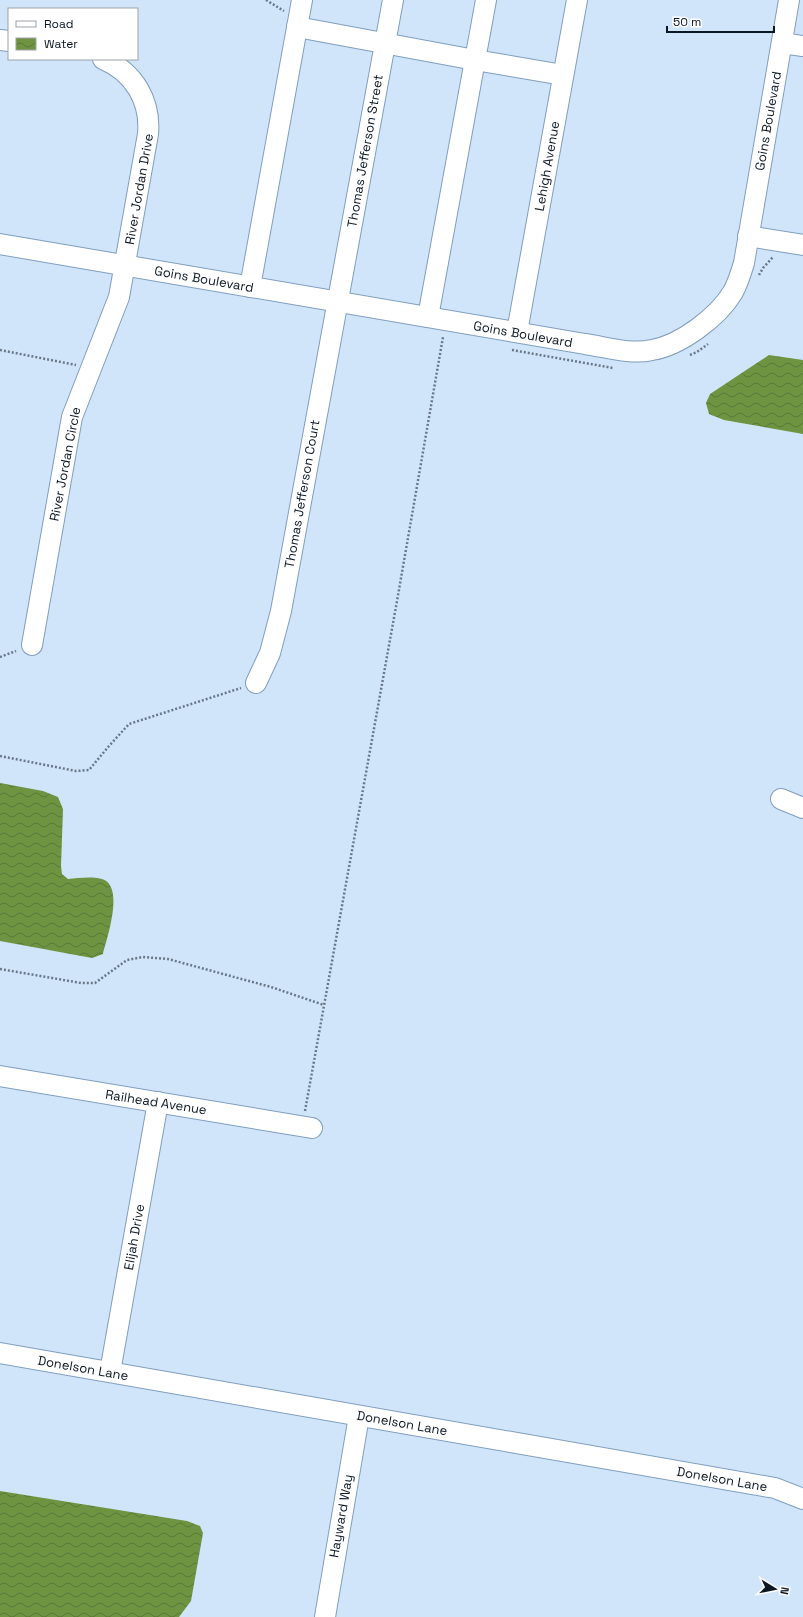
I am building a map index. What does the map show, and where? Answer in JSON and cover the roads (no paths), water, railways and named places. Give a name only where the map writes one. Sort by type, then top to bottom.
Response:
[{"type":"street","points":[[250,287],[302,0]]},
{"type":"street","name":"Thomas Jefferson Street","points":[[338,302],[392,0]]},
{"type":"street","points":[[437,319],[475,60],[486,0]]},
{"type":"street","name":"Lehigh Avenue","points":[[517,332],[577,0]]},
{"type":"street","name":"Goins Boulevard","points":[[0,244],[625,350],[652,350],[663,347],[690,333],[715,314],[728,299],[737,284],[744,263],[789,0]]},
{"type":"street","points":[[297,27],[563,75]]},
{"type":"street","points":[[782,42],[803,46]]},
{"type":"street","name":"River Jordan Drive","points":[[105,60],[126,72],[134,82],[145,102],[149,124],[126,266]]},
{"type":"street","points":[[748,236],[803,245]]},
{"type":"street","name":"River Jordan Circle","points":[[32,645],[72,417],[115,311],[126,266]]},
{"type":"street","name":"Thomas Jefferson Court","points":[[256,683],[270,653],[281,611],[338,302]]},
{"type":"street","points":[[781,798],[803,808]]},
{"type":"street","name":"Railhead Avenue","points":[[0,1076],[307,1127]]},
{"type":"street","name":"Elijah Drive","points":[[110,1372],[158,1102]]},
{"type":"street","name":"Donelson Lane","points":[[0,1353],[775,1488],[803,1499]]},
{"type":"street","name":"Hayward Way","points":[[325,1617],[359,1416]]},
{"type":"water","points":[[769,355],[803,360],[803,434],[724,420],[709,414],[706,403],[710,394]]},
{"type":"water","points":[[0,783],[43,791],[58,797],[63,809],[62,874],[68,879],[89,877],[102,879],[109,884],[112,891],[113,913],[103,954],[92,958],[0,941]]},
{"type":"water","points":[[0,1491],[187,1521],[200,1526],[203,1533],[191,1601],[179,1617],[0,1617]]}]
